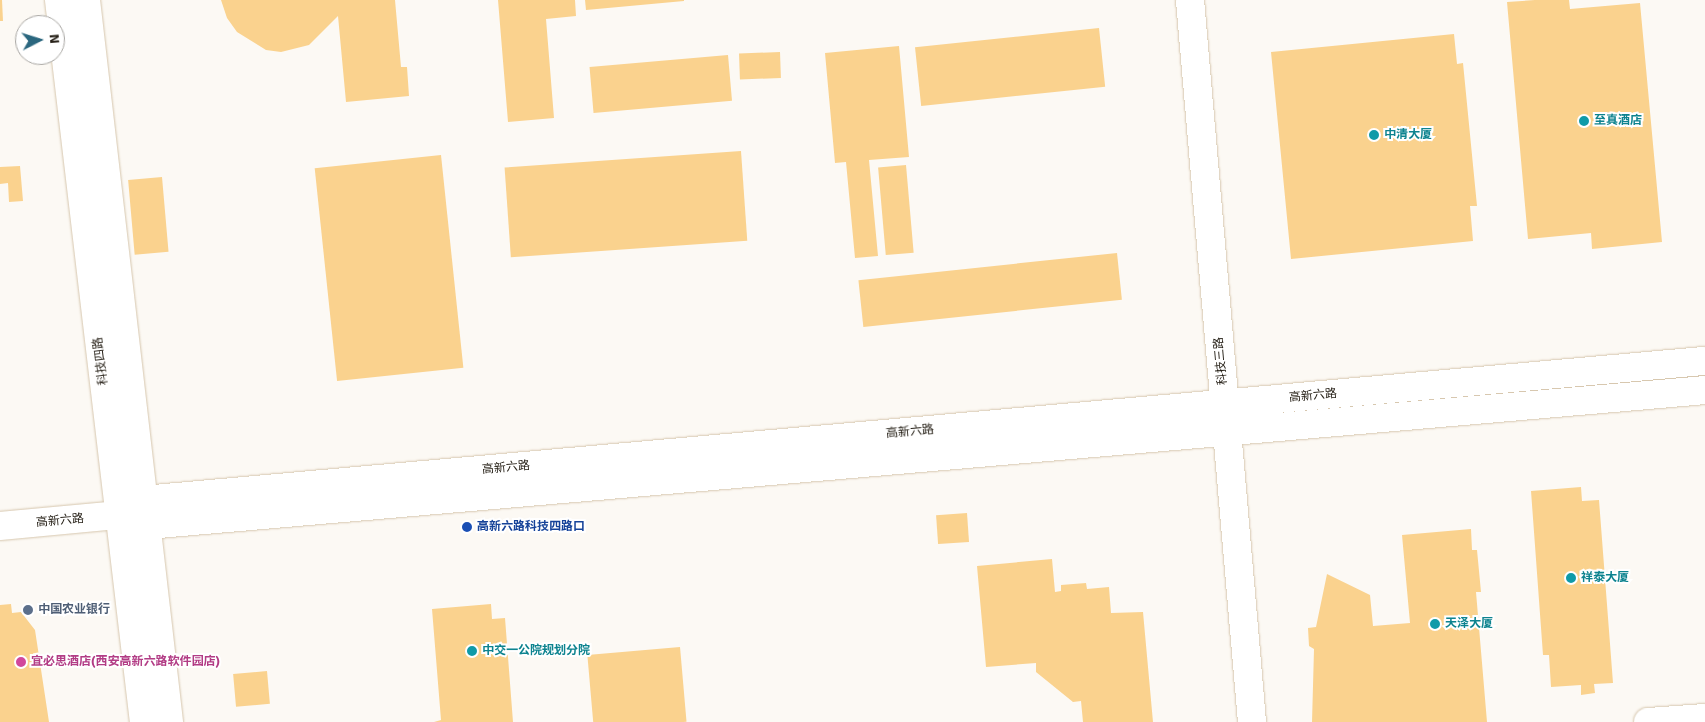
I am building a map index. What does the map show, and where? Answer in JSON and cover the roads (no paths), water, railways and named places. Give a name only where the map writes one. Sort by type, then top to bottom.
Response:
[{"type":"street","name":"科技四路","points":[[59,0],[144,722]]},
{"type":"street","points":[[86,0],[169,722]]},
{"type":"street","name":"科技三路","points":[[1190,0],[1252,722]]},
{"type":"street","name":"高新六路","points":[[0,526],[1225,404],[1705,361]]},
{"type":"street","name":"高新六路","points":[[145,512],[1227,432],[1705,390]]},
{"type":"street","points":[[1648,722],[1705,718]]},
{"type":"place","name":"至真酒店","points":[[1584,121]]},
{"type":"place","name":"中清大厦","points":[[1374,135]]},
{"type":"place","name":"高新六路科技四路口","points":[[467,527]]},
{"type":"place","name":"祥泰大厦","points":[[1571,578]]},
{"type":"place","name":"中国农业银行","points":[[28,610]]},
{"type":"place","name":"天泽大厦","points":[[1435,624]]},
{"type":"place","name":"中交一公院规划分院","points":[[472,651]]},
{"type":"place","name":"宜必思酒店(西安高新六路软件园店)","points":[[21,662]]}]
